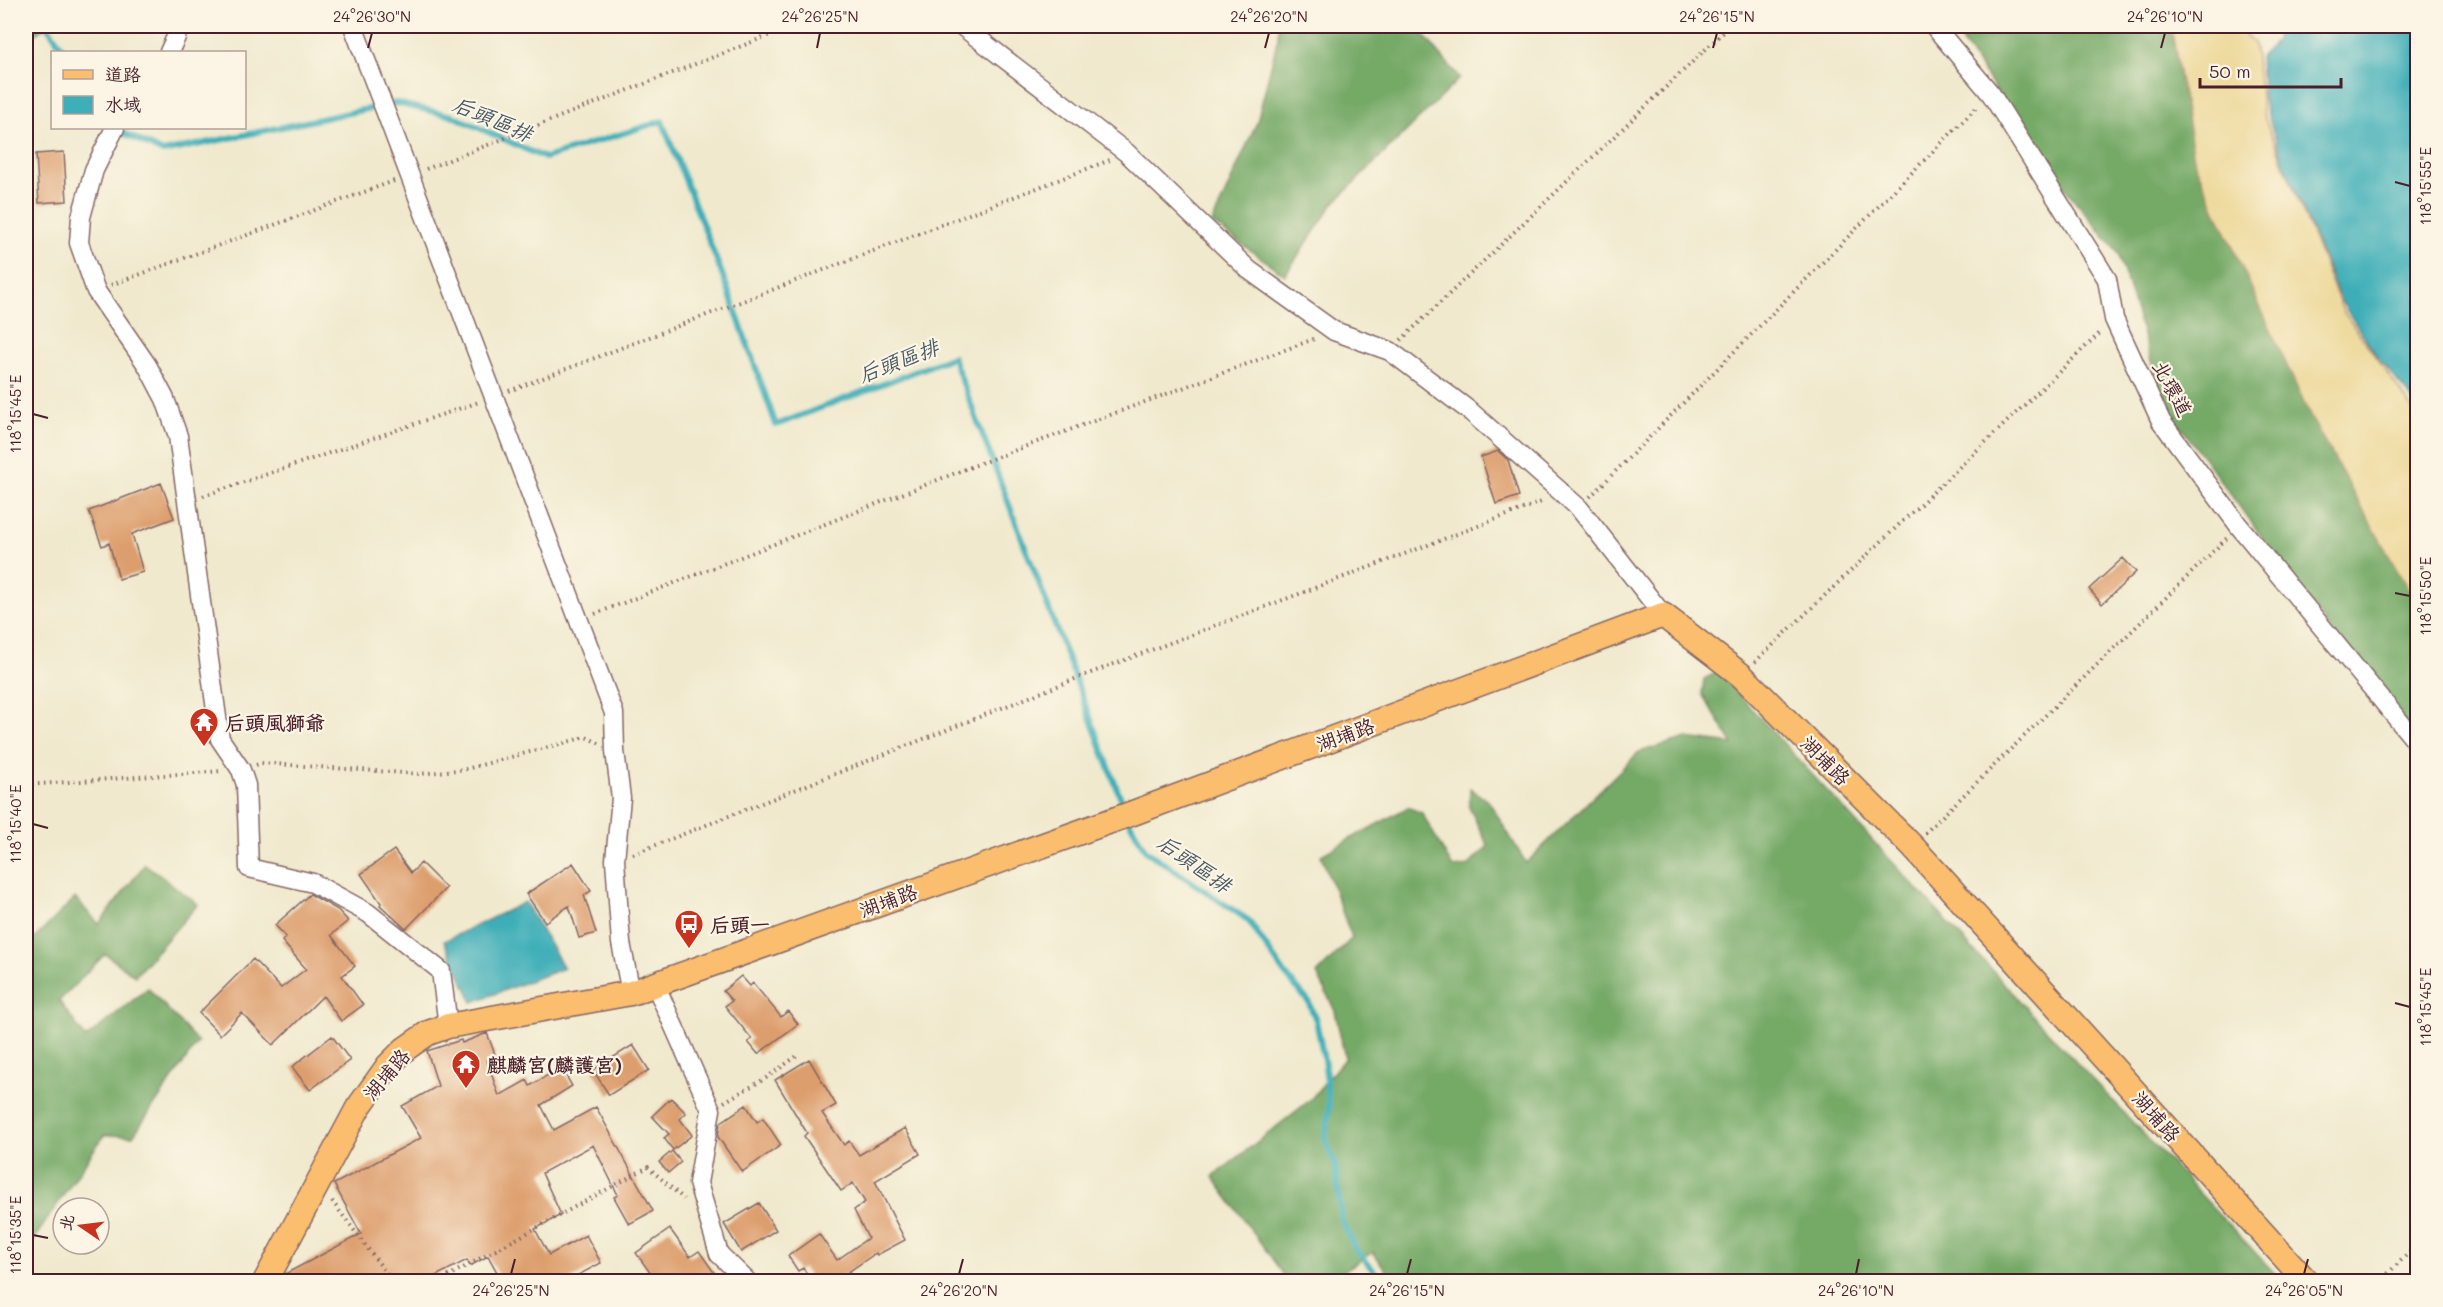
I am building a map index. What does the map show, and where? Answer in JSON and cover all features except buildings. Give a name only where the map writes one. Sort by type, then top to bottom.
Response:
[{"type":"main road","name":"湖埔路","points":[[265,1281],[358,1108],[388,1066],[405,1049],[428,1033],[448,1026],[631,993],[1123,816],[1663,615],[1741,675],[1912,846],[2307,1281]]},
{"type":"street","points":[[169,51],[179,26]]},
{"type":"street","points":[[353,26],[614,712],[615,751],[621,798],[615,860],[621,943],[631,993]]},
{"type":"street","points":[[962,26],[1127,153],[1249,270],[1334,331],[1390,351],[1471,412],[1579,508],[1663,615]]},
{"type":"street","name":"北環道","points":[[1935,26],[1991,94],[2107,279],[2114,319],[2162,421],[2239,526],[2418,744]]},
{"type":"street","points":[[113,131],[94,170],[80,226],[79,243],[96,291],[147,365],[165,399],[178,436],[220,739],[241,770],[246,784],[249,868],[313,883],[377,920],[441,971],[448,1026]]},
{"type":"street","points":[[655,984],[711,1110],[698,1183],[719,1254],[748,1281]]},
{"type":"path","points":[[96,291],[512,137],[794,26]]},
{"type":"path","points":[[1390,351],[1730,26]]},
{"type":"path","points":[[1579,508],[1991,94]]},
{"type":"path","points":[[187,501],[494,396],[1127,153]]},
{"type":"path","points":[[1741,675],[2114,319]]},
{"type":"path","points":[[580,619],[981,463],[1334,331]]},
{"type":"path","points":[[615,860],[1080,677],[1561,494]]},
{"type":"path","points":[[1912,846],[2239,526]]},
{"type":"path","points":[[26,785],[241,770],[261,764],[418,774],[466,769],[586,737],[615,751]]},
{"type":"path","points":[[711,1110],[766,1078],[797,1056]]},
{"type":"path","points":[[437,1281],[648,1167],[709,1221]]},
{"type":"path","points":[[318,1184],[393,1281]]},
{"type":"path","points":[[2379,1281],[2418,1244]]},
{"type":"green space","points":[[26,26],[47,26],[26,41]]},
{"type":"green space","points":[[1278,26],[1416,26],[1460,78],[1333,204],[1285,275],[1212,223],[1257,122],[1278,38]]},
{"type":"green space","points":[[1951,26],[2171,26],[2195,164],[2309,414],[2417,605],[2417,748],[2164,404],[2118,253],[2063,186]]},
{"type":"green space","points":[[1718,672],[2075,1061],[2282,1281],[1394,1282],[1373,1252],[1328,1281],[1288,1281],[1213,1177],[1310,1100],[1345,1058],[1335,1011],[1317,974],[1352,938],[1321,855],[1408,807],[1422,813],[1453,868],[1468,866],[1488,846],[1469,807],[1470,788],[1490,803],[1526,863],[1639,752],[1687,738],[1733,744],[1702,694],[1704,679]]},
{"type":"green space","points":[[145,864],[198,904],[135,976],[105,954],[59,1001],[86,1038],[148,988],[198,1042],[133,1136],[104,1135],[63,1196],[51,1196],[51,1214],[26,1251],[26,947],[75,898],[99,924]]},
{"type":"sand","points":[[2171,26],[2236,26],[2254,43],[2263,114],[2343,311],[2417,415],[2417,605],[2309,414],[2195,164]]},
{"type":"water","points":[[2277,26],[2417,26],[2417,405],[2376,355],[2341,301],[2281,156],[2263,99],[2260,57],[2276,41]]},
{"type":"water","points":[[525,902],[564,968],[473,1002],[444,941]]},
{"type":"waterway","name":"后頭區排","points":[[47,26],[64,51]]},
{"type":"waterway","name":"后頭區排","points":[[119,129],[163,152],[396,103],[453,116],[545,158],[662,121],[726,284],[776,425],[953,357],[1126,812]]},
{"type":"waterway","name":"后頭區排","points":[[1129,821],[1146,851],[1248,920],[1285,974],[1308,1001],[1316,1020],[1325,1065],[1329,1108],[1325,1138],[1335,1164],[1342,1221],[1355,1248],[1383,1282]]},
{"type":"place","name":"后頭風獅爺","points":[[204,748]]},
{"type":"place","name":"后頭一","points":[[689,950]]},
{"type":"place","name":"麒麟宮(麟護宮)","points":[[466,1090]]}]
